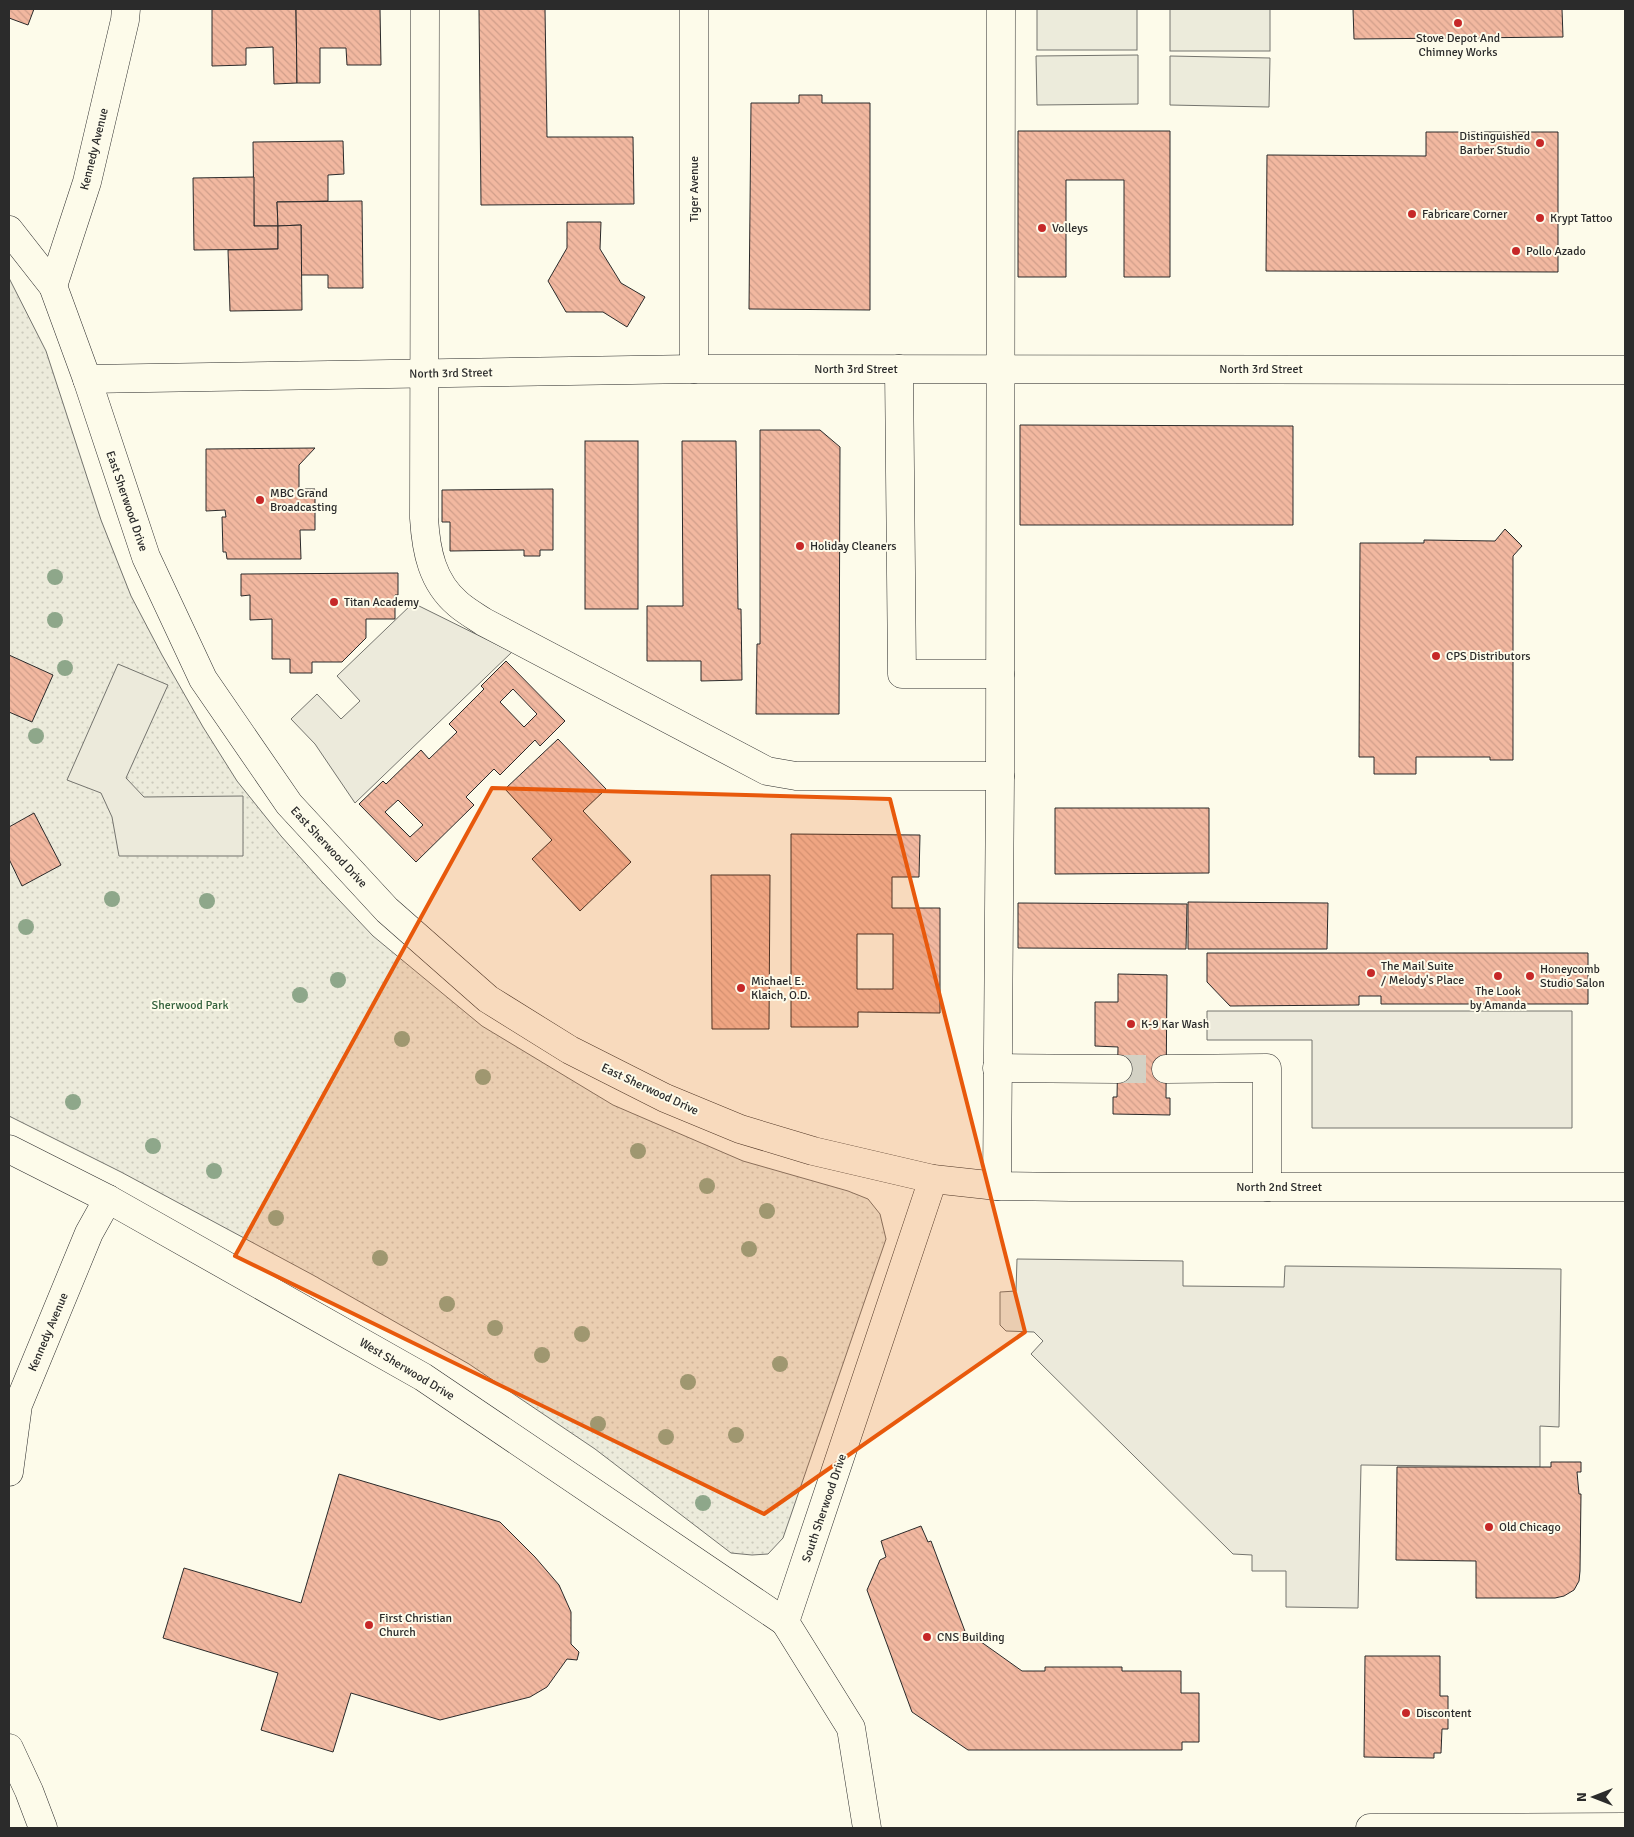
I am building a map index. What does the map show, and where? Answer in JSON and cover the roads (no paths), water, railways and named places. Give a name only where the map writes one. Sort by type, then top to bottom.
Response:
[{"type":"street","name":"Kennedy Avenue","points":[[53,286],[87,182],[126,9]]},
{"type":"street","points":[[425,9],[424,518],[431,567],[443,588],[457,604],[484,622],[767,771],[796,776],[1000,776]]},
{"type":"street","name":"Tiger Avenue","points":[[694,9],[694,369]]},
{"type":"street","points":[[997,1186],[1000,776],[1001,9]]},
{"type":"street","name":"East Sherwood Drive","points":[[9,230],[53,286],[87,379],[146,557],[203,679],[289,804],[388,910],[488,999],[570,1050],[665,1098],[740,1129],[804,1148],[933,1179]]},
{"type":"street","name":"North 3rd Street","points":[[87,379],[694,369],[1625,370]]},
{"type":"street","points":[[899,369],[902,674],[1000,674]]},
{"type":"street","points":[[997,1068],[1118,1069]]},
{"type":"street","points":[[1166,1069],[1267,1068],[1267,1187]]},
{"type":"street","name":"West Sherwood Drive","points":[[9,1149],[108,1199],[423,1377],[785,1622]]},
{"type":"street","name":"North 2nd Street","points":[[933,1179],[997,1186],[1625,1187]]},
{"type":"street","name":"South Sherwood Drive","points":[[785,1622],[933,1179]]},
{"type":"street","name":"Kennedy Avenue","points":[[9,1472],[18,1405],[89,1232],[108,1199]]},
{"type":"street","points":[[785,1622],[851,1728],[867,1828]]},
{"type":"street","points":[[9,1748],[29,1791],[43,1828]]},
{"type":"street","points":[[1370,1828],[1625,1827]]},
{"type":"tunnel","points":[[1118,1069],[1166,1069]]},
{"type":"place","name":"Stove Depot And Chimney Works","points":[[1458,23]]},
{"type":"place","name":"Distinguished Barber Studio","points":[[1540,143]]},
{"type":"place","name":"Fabricare Corner","points":[[1412,214]]},
{"type":"place","name":"Krypt Tattoo","points":[[1540,218]]},
{"type":"place","name":"Volleys","points":[[1042,228]]},
{"type":"place","name":"Pollo Azado","points":[[1516,251]]},
{"type":"place","name":"MBC Grand Broadcasting","points":[[260,500]]},
{"type":"place","name":"Holiday Cleaners","points":[[800,546]]},
{"type":"place","name":"Titan Academy","points":[[334,602]]},
{"type":"place","name":"CPS Distributors","points":[[1436,656]]},
{"type":"place","name":"The Mail Suite / Melody's Place","points":[[1371,973]]},
{"type":"place","name":"The Look by Amanda","points":[[1498,976]]},
{"type":"place","name":"Honeycomb Studio Salon","points":[[1530,976]]},
{"type":"place","name":"Michael E. Klaich, O.D.","points":[[741,988]]},
{"type":"place","name":"K-9 Kar Wash","points":[[1131,1024]]},
{"type":"place","name":"Old Chicago","points":[[1489,1527]]},
{"type":"place","name":"First Christian Church","points":[[369,1625]]},
{"type":"place","name":"CNS Building","points":[[927,1637]]},
{"type":"place","name":"Discontent","points":[[1406,1713]]},
{"type":"park label","name":"Sherwood Park","points":[[190,1005]]}]
